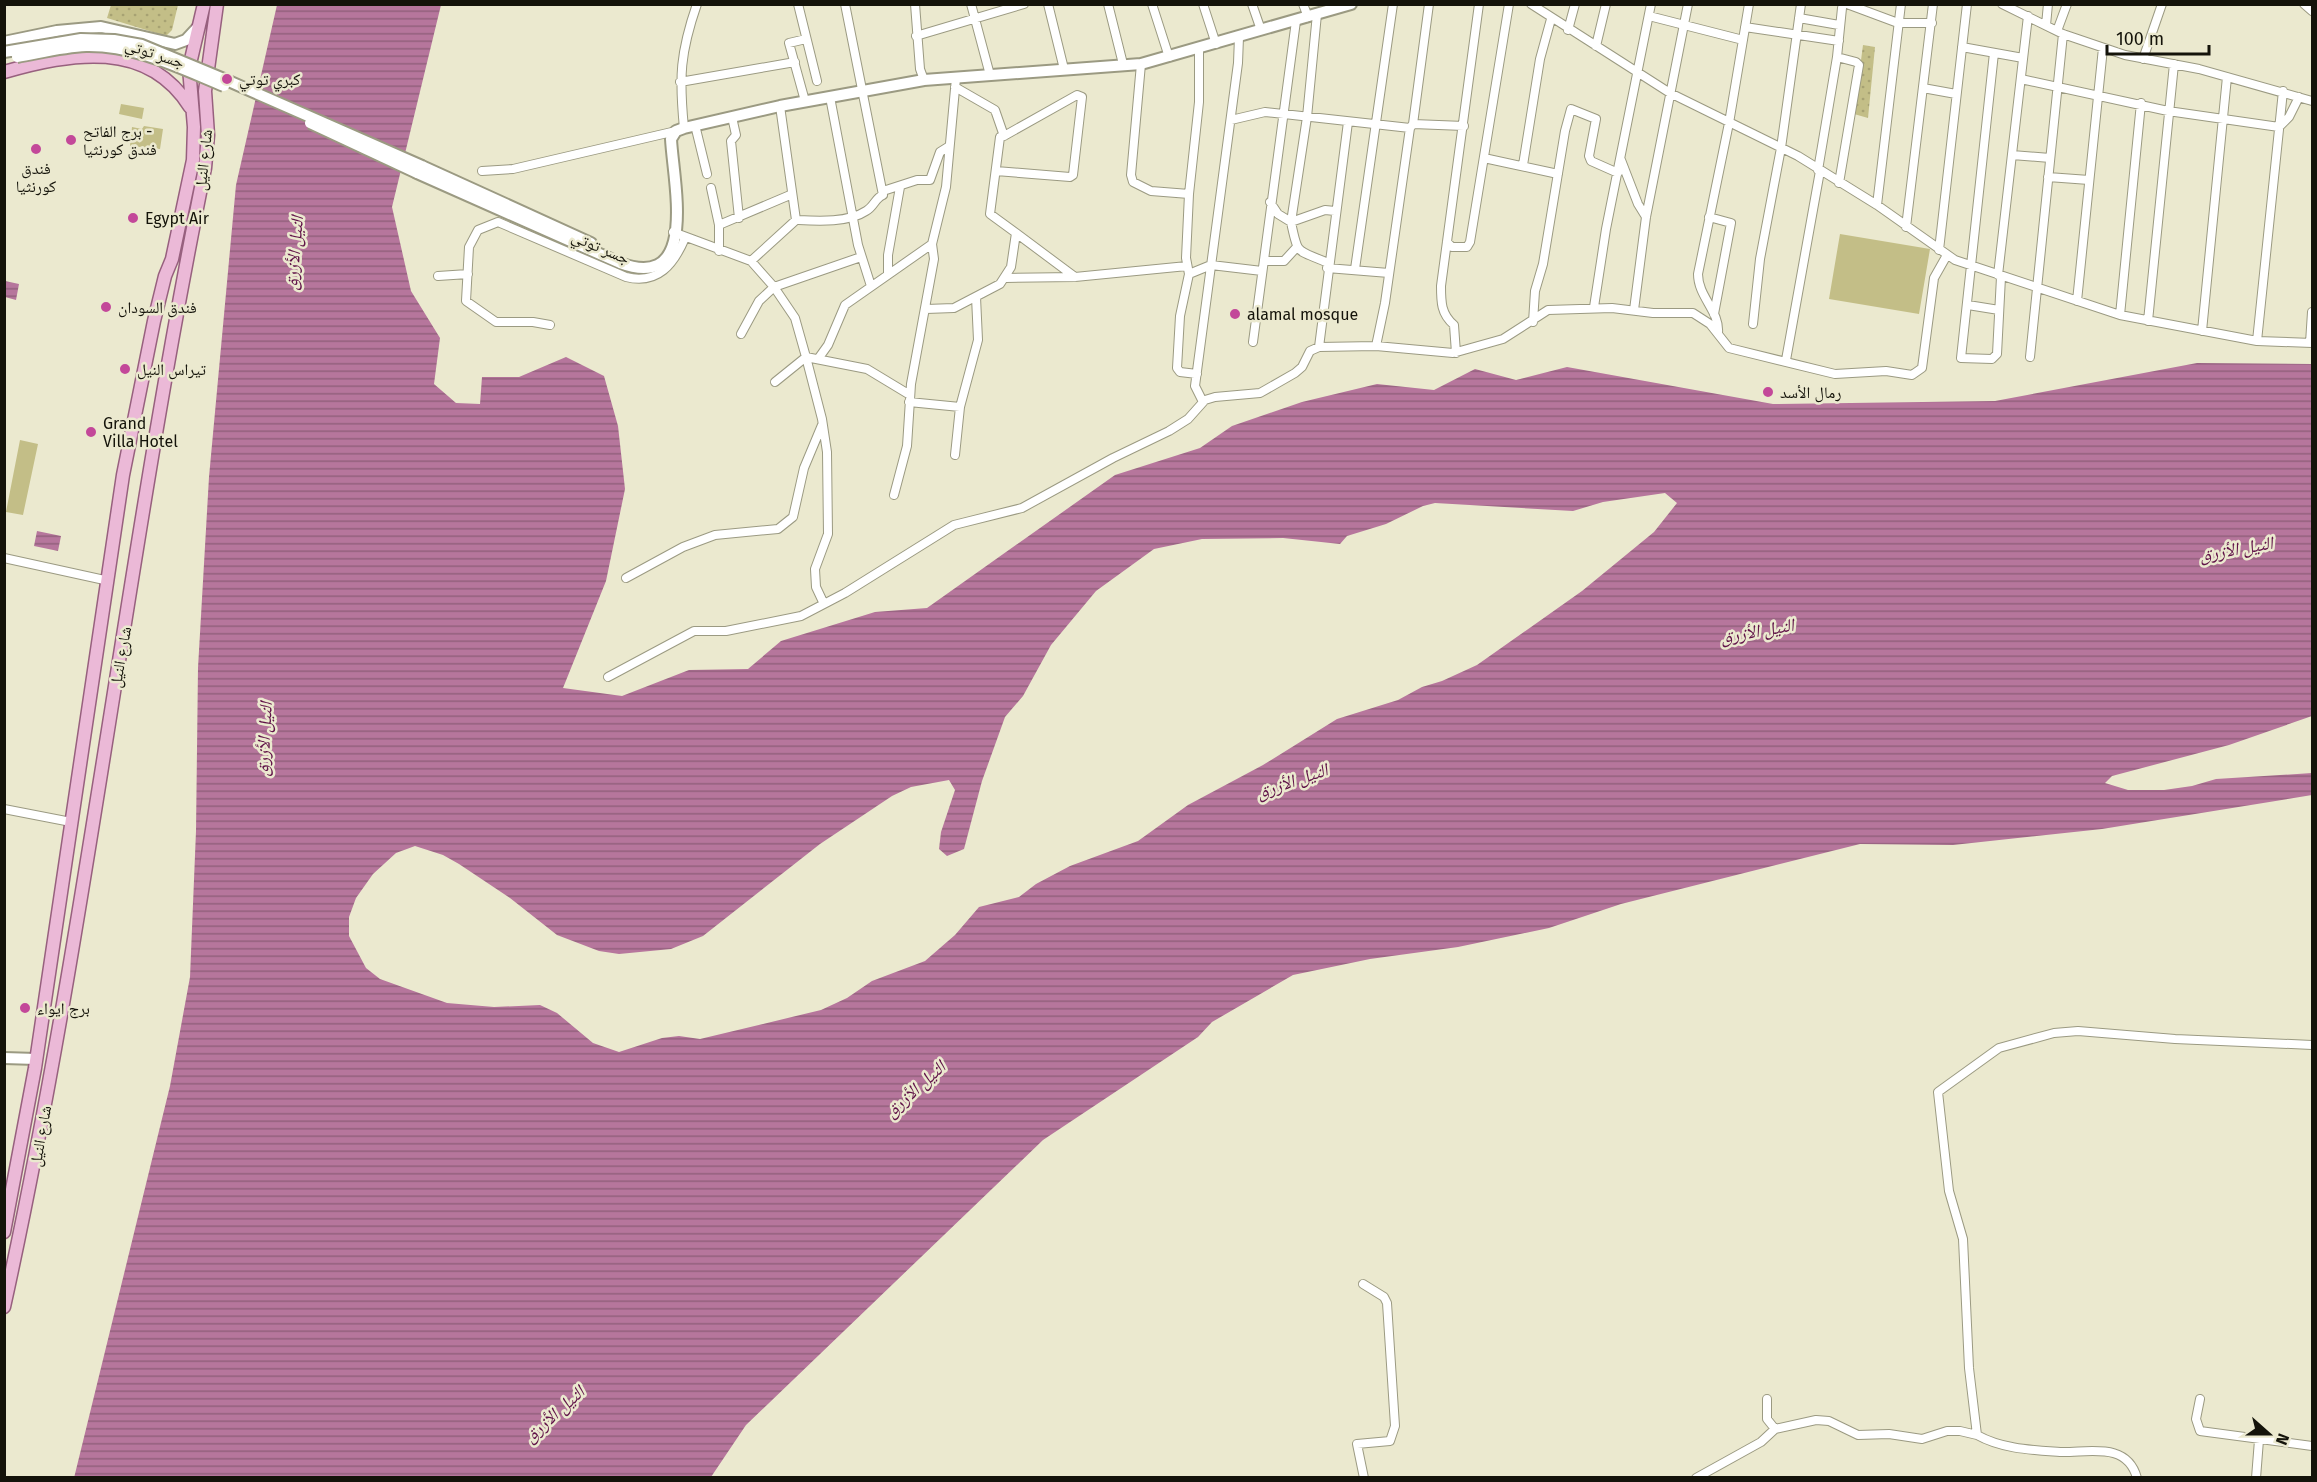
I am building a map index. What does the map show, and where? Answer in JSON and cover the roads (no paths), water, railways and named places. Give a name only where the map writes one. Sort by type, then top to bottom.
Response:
[{"type":"main road","name":"شارع النيل","points":[[4,1232],[36,1064],[133,420],[154,321],[176,247],[193,160],[193,112],[189,68],[204,4]]},
{"type":"main road","name":"شارع النيل","points":[[4,1307],[35,1166],[159,420],[205,168],[208,135],[205,91],[217,4]]},
{"type":"main road","points":[[4,72],[43,61],[88,56],[137,62],[160,74],[174,86],[193,112]]},
{"type":"main road","points":[[19,1158],[21,1165],[27,1170],[35,1166]]},
{"type":"street","points":[[697,4],[682,52],[681,131],[707,174]]},
{"type":"street","points":[[798,4],[817,81]]},
{"type":"street","points":[[845,4],[883,191]]},
{"type":"street","points":[[915,4],[916,36],[920,69],[924,80]]},
{"type":"street","points":[[971,4],[990,75]]},
{"type":"street","points":[[916,36],[975,21],[1024,4]]},
{"type":"street","points":[[1048,4],[1065,69]]},
{"type":"street","points":[[1108,4],[1123,64]]},
{"type":"street","points":[[1152,4],[1169,57]]},
{"type":"street","points":[[1203,4],[1216,44]]},
{"type":"street","points":[[1252,4],[1261,30]]},
{"type":"street","points":[[1303,4],[1312,16],[1307,117],[1291,222],[1296,248],[1302,254],[1340,271],[1355,269],[1389,273]]},
{"type":"street","points":[[482,171],[513,169],[780,106],[924,80],[956,82],[990,75],[1141,64],[1239,38],[1350,4]]},
{"type":"street","points":[[1355,269],[1393,4]]},
{"type":"street","points":[[1376,346],[1412,126],[1429,4]]},
{"type":"street","points":[[1456,352],[1454,325],[1448,320],[1440,304],[1479,4]]},
{"type":"street","points":[[1447,242],[1452,247],[1467,247],[1470,242],[1509,4]]},
{"type":"street","points":[[1531,4],[1568,30],[1670,93],[1781,148],[1877,205],[1947,255],[1971,266],[2120,315],[2257,341],[2311,343],[2313,312]]},
{"type":"street","points":[[1568,30],[1575,4]]},
{"type":"street","points":[[1596,46],[1606,4]]},
{"type":"street","points":[[1594,307],[1606,229],[1651,4]]},
{"type":"street","points":[[1634,310],[1646,217],[1688,4]]},
{"type":"street","points":[[1718,333],[1719,324],[1698,283],[1749,4]]},
{"type":"street","points":[[1753,324],[1760,259],[1781,148],[1801,4]]},
{"type":"street","points":[[1877,205],[1901,4]]},
{"type":"street","points":[[1906,227],[1933,4]]},
{"type":"street","points":[[1939,250],[1967,4]]},
{"type":"street","points":[[2002,4],[2060,33],[2103,48],[2283,91],[2313,101]]},
{"type":"street","points":[[2046,25],[2048,4]]},
{"type":"street","points":[[2030,357],[2057,85],[2060,33],[2067,4]]},
{"type":"street","points":[[2143,59],[2162,4]]},
{"type":"street","points":[[2304,4],[2313,11]]},
{"type":"street","points":[[1786,360],[1837,57],[1842,5],[1861,7],[1898,23],[1932,23]]},
{"type":"street","points":[[1994,53],[1961,358],[1992,359],[1997,354],[1999,276],[2028,15]]},
{"type":"street","points":[[1648,16],[1743,40]]},
{"type":"street","points":[[1799,18],[1839,25]]},
{"type":"street","points":[[1523,165],[1540,59],[1551,19]]},
{"type":"street","points":[[1253,342],[1296,21]]},
{"type":"street","points":[[4,42],[57,31],[101,27],[175,44],[186,40],[199,26]]},
{"type":"street","points":[[1745,27],[1839,41]]},
{"type":"street","points":[[1203,402],[1195,386],[1231,120],[1239,38]]},
{"type":"street","name":"جسر توتي","points":[[4,52],[81,39],[114,40],[142,45],[323,121],[639,269],[658,264],[669,254],[678,235],[681,131]]},
{"type":"street","points":[[805,101],[789,43],[806,39]]},
{"type":"street","name":"جسر توتي","points":[[4,59],[86,46],[144,54],[321,128],[621,260]]},
{"type":"street","points":[[1962,47],[2023,58]]},
{"type":"street","points":[[2077,301],[2103,48]]},
{"type":"street","points":[[1197,374],[1177,368],[1180,316],[1188,270],[1189,194],[1199,102],[1199,49]]},
{"type":"street","points":[[1837,57],[1856,62],[1859,66],[1839,183]]},
{"type":"street","points":[[680,82],[795,62]]},
{"type":"street","points":[[1141,64],[1131,176],[1133,182],[1151,191],[1189,194]]},
{"type":"street","points":[[2148,321],[2174,64]]},
{"type":"street","points":[[2202,332],[2227,77]]},
{"type":"street","points":[[2021,79],[2141,103],[2168,111],[2279,127]]},
{"type":"street","points":[[956,82],[995,110],[1005,136]]},
{"type":"street","points":[[894,495],[907,446],[910,399],[934,259],[932,244],[946,188],[948,147],[956,82]]},
{"type":"street","points":[[1923,88],[1956,94]]},
{"type":"street","points":[[2257,341],[2283,91]]},
{"type":"street","points":[[996,171],[1070,177],[1073,175],[1082,97],[1077,95],[1000,137],[990,214],[1075,277]]},
{"type":"street","points":[[830,97],[861,257],[871,286]]},
{"type":"street","points":[[2279,127],[2289,117],[2299,97]]},
{"type":"street","points":[[2120,315],[2141,103]]},
{"type":"street","points":[[780,106],[790,195],[796,220]]},
{"type":"street","points":[[1533,322],[1535,291],[1568,113],[1571,109],[1596,119],[1589,156],[1591,161],[1618,173]]},
{"type":"street","points":[[1231,120],[1265,112],[1374,124],[1464,126]]},
{"type":"street","points":[[732,117],[736,135],[731,141],[739,218]]},
{"type":"street","points":[[1318,347],[1348,122]]},
{"type":"street","points":[[751,261],[796,220],[854,217],[869,210],[883,191],[900,188],[917,180],[930,180],[940,152],[948,147]]},
{"type":"street","points":[[2012,155],[2050,158]]},
{"type":"street","points":[[1484,158],[1558,174]]},
{"type":"street","points":[[1621,160],[1638,204],[1646,217]]},
{"type":"street","points":[[2048,177],[2089,180]]},
{"type":"street","points":[[711,188],[719,225],[719,251]]},
{"type":"street","points":[[888,274],[888,255],[900,188]]},
{"type":"street","points":[[719,225],[790,195]]},
{"type":"street","points":[[1270,202],[1278,214],[1291,222]]},
{"type":"street","points":[[1291,222],[1325,210],[1335,210]]},
{"type":"street","points":[[1709,217],[1731,224],[1714,314]]},
{"type":"street","points":[[550,325],[532,322],[496,322],[466,301],[469,247],[478,230],[498,222],[637,279],[654,276],[674,261],[678,235],[751,261],[795,318],[823,424],[827,452],[829,517],[828,534],[815,569],[816,587],[824,604]]},
{"type":"street","points":[[1006,278],[1011,267],[1016,233]]},
{"type":"street","points":[[818,359],[828,345],[845,306],[932,244]]},
{"type":"street","points":[[1264,261],[1284,261],[1296,248]]},
{"type":"street","points":[[608,677],[694,631],[726,631],[801,616],[954,525],[1022,508],[1057,491],[1113,458],[1169,431],[1188,419],[1203,402],[1215,396],[1260,393],[1295,373],[1302,367],[1310,351],[1318,347],[1376,346],[1456,352],[1503,339],[1533,322],[1548,310],[1594,307],[1653,313],[1692,313],[1700,316],[1718,333],[1729,348],[1786,360],[1835,374],[1886,370],[1912,375],[1918,373],[1922,368],[1934,278],[1947,255]]},
{"type":"street","points":[[741,334],[759,301],[774,288],[861,257]]},
{"type":"street","points":[[926,309],[954,308],[1006,278],[1075,277],[1188,270],[1211,265],[1262,271]]},
{"type":"street","points":[[438,276],[468,274]]},
{"type":"street","points":[[955,455],[960,407],[978,340],[976,297]]},
{"type":"street","points":[[1968,305],[1999,310]]},
{"type":"street","points":[[775,382],[806,357],[867,369],[910,399],[960,407]]},
{"type":"street","points":[[626,578],[683,546],[716,535],[778,529],[793,517],[804,468],[823,424]]},
{"type":"street","points":[[4,558],[109,581]]},
{"type":"street","points":[[4,808],[71,822]]},
{"type":"street","points":[[1977,1435],[1969,1368],[1963,1239],[1949,1191],[1938,1092],[1999,1048],[2054,1033],[2078,1031],[2175,1039],[2313,1045]]},
{"type":"street","points":[[10,1059],[36,1064]]},
{"type":"street","points":[[1363,1284],[1384,1297],[1387,1303],[1395,1426],[1390,1441],[1357,1444],[1364,1478]]},
{"type":"street","points":[[2200,1398],[2196,1419],[2200,1431],[2313,1446]]},
{"type":"street","points":[[1767,1399],[1767,1419],[1775,1430]]},
{"type":"street","points":[[1696,1478],[1761,1443],[1775,1430],[1816,1420],[1829,1421],[1858,1435],[1889,1434],[1922,1439],[1947,1431],[1960,1431],[1977,1435],[1989,1442],[2040,1450],[2068,1452],[2096,1449],[2107,1451],[2130,1462],[2137,1478]]},
{"type":"street","points":[[2256,1478],[2259,1440]]},
{"type":"water","name":"النيل الأزرق","points":[[277,5],[441,5],[392,207],[411,291],[440,338],[434,384],[456,403],[480,404],[482,377],[519,377],[566,357],[604,376],[618,426],[625,489],[606,581],[563,688],[622,696],[689,670],[748,669],[781,641],[875,612],[927,608],[1115,475],[1200,448],[1232,426],[1302,402],[1377,384],[1434,390],[1475,369],[1516,380],[1567,367],[1773,404],[1995,401],[2197,363],[2312,364],[2312,716],[2229,745],[2112,776],[2105,783],[2128,790],[2164,790],[2192,786],[2216,779],[2312,773],[2312,795],[2102,829],[1953,845],[1860,844],[1621,904],[1549,928],[1458,947],[1370,959],[1293,975],[1212,1022],[1198,1037],[1043,1140],[746,1425],[711,1477],[74,1478],[170,1086],[190,977],[196,831],[198,668],[209,477],[236,185]],"holes":[[[1665,493],[1677,503],[1654,532],[1582,591],[1477,665],[1442,681],[1422,687],[1398,700],[1337,719],[1263,765],[1188,805],[1138,841],[1070,866],[1036,884],[1019,897],[979,907],[955,935],[925,961],[872,981],[847,998],[821,1010],[700,1039],[679,1036],[662,1038],[619,1052],[593,1043],[557,1013],[540,1005],[494,1007],[447,1003],[380,979],[366,968],[349,936],[349,917],[356,898],[373,874],[396,853],[415,846],[443,855],[459,864],[510,898],[557,935],[599,951],[619,954],[671,949],[703,936],[820,844],[892,796],[911,787],[949,780],[955,790],[941,832],[939,849],[947,856],[964,849],[982,781],[1005,717],[1023,696],[1051,645],[1096,591],[1154,549],[1202,539],[1283,538],[1340,544],[1347,536],[1386,524],[1423,506],[1435,503],[1573,511],[1603,502]]]},
{"type":"water","points":[[5,281],[19,284],[16,300],[5,297]]},
{"type":"water","points":[[37,531],[61,536],[58,551],[34,546]]},
{"type":"place","name":"كبري توتي","points":[[227,79]]},
{"type":"place","name":"برج الفاتح - فندق كورنثيا","points":[[71,140]]},
{"type":"place","name":"فندق كورنثيا","points":[[36,149]]},
{"type":"place","name":"Egypt Air","points":[[133,218]]},
{"type":"place","name":"فندق السودان","points":[[106,307]]},
{"type":"place","name":"alamal mosque","points":[[1235,314]]},
{"type":"place","name":"تيراس النيل","points":[[125,369]]},
{"type":"place","name":"رمال الأسد","points":[[1768,392]]},
{"type":"place","name":"Grand Villa Hotel","points":[[91,432]]},
{"type":"place","name":"برج ايواء","points":[[25,1008]]}]
